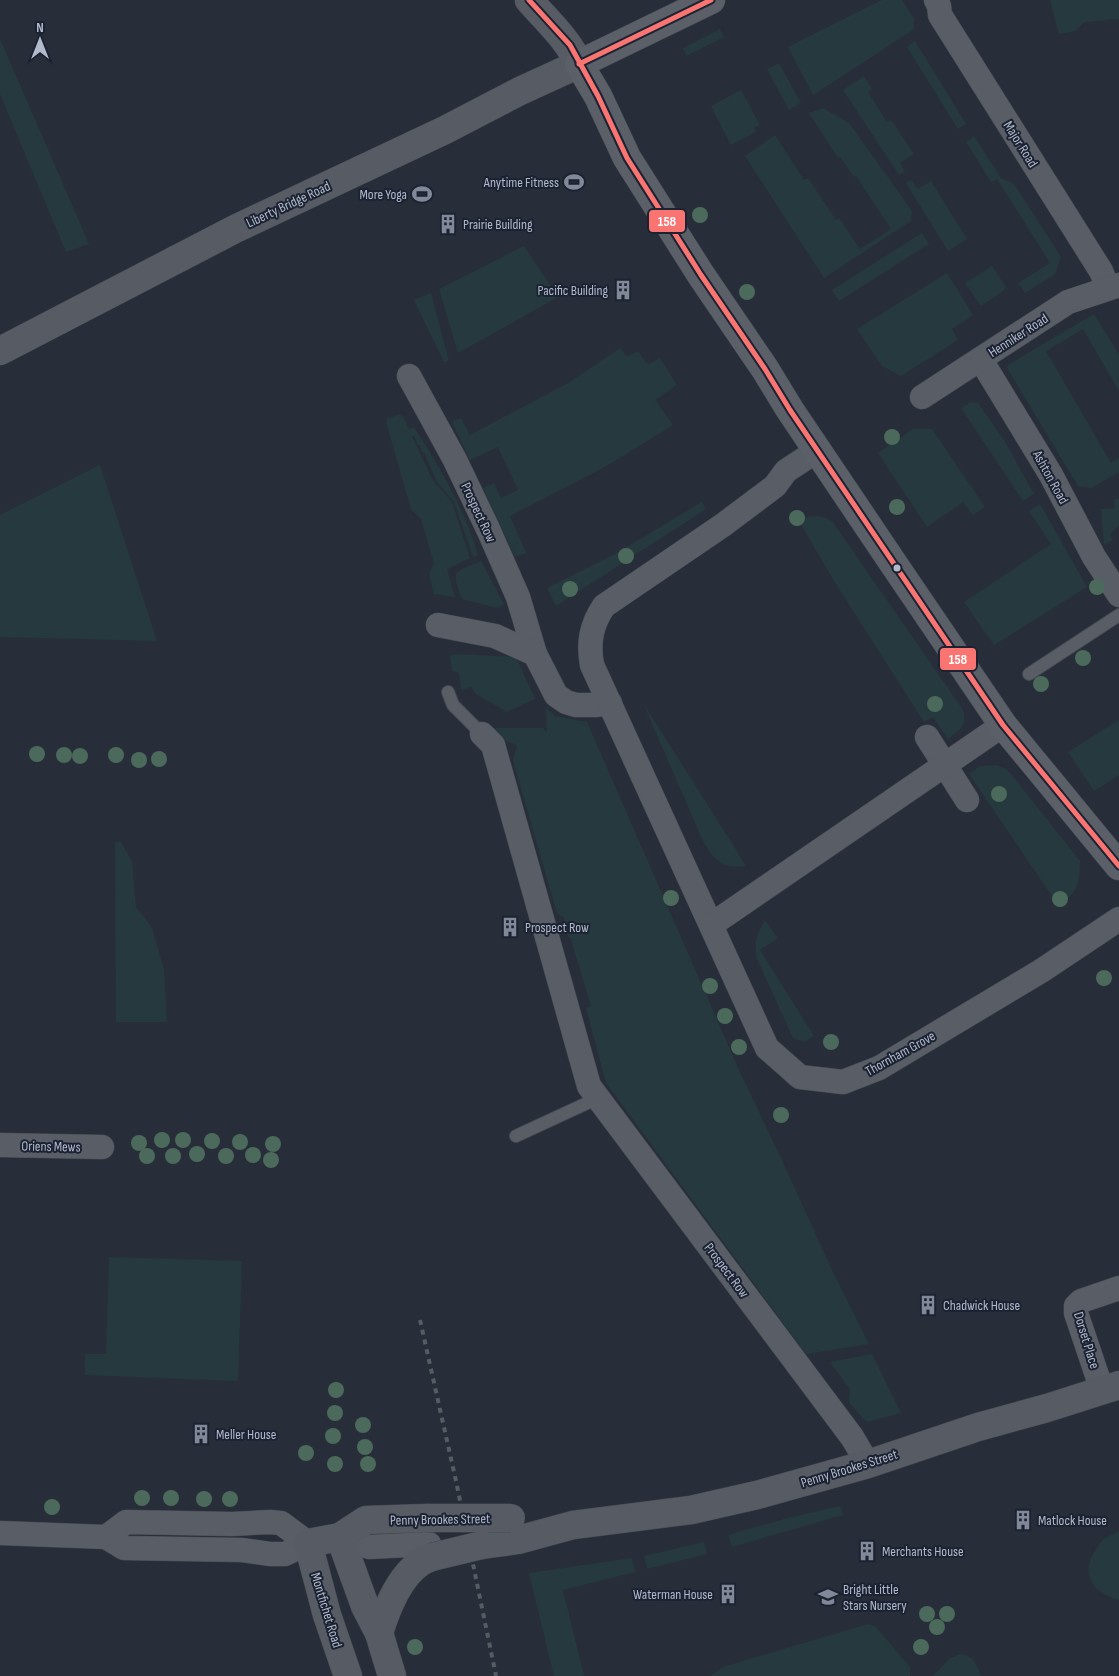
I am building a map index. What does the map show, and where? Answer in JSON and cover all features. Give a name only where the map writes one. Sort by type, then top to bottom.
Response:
[{"type":"main road","points":[[711,0],[579,64],[598,96],[627,158],[790,410],[1003,725],[1119,866]]},
{"type":"street","points":[[529,0],[564,38],[573,50],[579,64]]},
{"type":"street","name":"Major Road","points":[[938,8],[1098,266],[1113,286]]},
{"type":"street","name":"Liberty Bridge Road","points":[[0,352],[236,229],[579,64]]},
{"type":"street","name":"Henniker Road","points":[[922,397],[1068,302],[1113,286]]},
{"type":"street","name":"Ashton Road","points":[[981,360],[1051,475],[1094,557],[1119,595]]},
{"type":"street","name":"Prospect Row","points":[[409,376],[455,460],[488,529],[518,597],[535,654],[556,695],[566,702],[576,705],[610,703]]},
{"type":"street","name":"Thornham Grove","points":[[818,450],[786,471],[775,486],[723,525],[604,606],[596,618],[589,650],[592,665],[767,1048],[800,1077],[843,1082],[879,1068],[1041,971],[1119,919]]},
{"type":"street","points":[[438,625],[495,636],[535,654]]},
{"type":"street","points":[[710,924],[1003,725]]},
{"type":"street","name":"Prospect Row","points":[[482,734],[493,745],[589,1086],[852,1437],[868,1464]]},
{"type":"street","points":[[926,737],[967,800]]},
{"type":"street","name":"Oriens Mews","points":[[0,1145],[102,1147]]},
{"type":"street","name":"Dorset Place","points":[[1111,1388],[1076,1313],[1076,1306],[1081,1301],[1119,1288]]},
{"type":"street","name":"Penny Brookes Street","points":[[429,1540],[691,1510],[757,1495],[868,1464],[978,1428],[1111,1388]]},
{"type":"street","name":"Penny Brookes Street","points":[[0,1533],[106,1537],[124,1548],[242,1550],[284,1554],[308,1543],[340,1536],[366,1520],[429,1540],[482,1545],[514,1529]]},
{"type":"street","points":[[106,1537],[126,1522],[214,1524],[270,1522],[281,1523],[308,1543]]},
{"type":"street","points":[[340,1536],[364,1606],[379,1633],[392,1676]]},
{"type":"street","points":[[379,1633],[386,1610],[394,1593],[414,1569],[426,1559],[429,1540]]},
{"type":"street","name":"Montfichet Road","points":[[308,1543],[327,1615],[348,1676]]},
{"type":"lane","points":[[1028,674],[1119,615]]},
{"type":"lane","points":[[448,692],[453,705],[482,734]]},
{"type":"lane","points":[[516,1136],[598,1098]]},
{"type":"green space","points":[[882,0],[902,0],[914,19],[913,30],[813,95],[788,47]]},
{"type":"green space","points":[[1050,0],[1119,0],[1119,21],[1118,19],[1084,22],[1075,31],[1059,34]]},
{"type":"green space","points":[[720,29],[724,37],[686,56],[683,48]]},
{"type":"green space","points":[[0,39],[89,244],[66,252],[0,94]]},
{"type":"green space","points":[[915,41],[966,124],[958,129],[907,47]]},
{"type":"green space","points":[[779,63],[801,103],[789,110],[767,69]]},
{"type":"green space","points":[[864,76],[872,89],[868,92],[887,122],[891,120],[914,154],[900,163],[905,172],[899,175],[843,90]]},
{"type":"green space","points":[[741,90],[760,125],[754,128],[756,132],[731,145],[711,106]]},
{"type":"green space","points":[[823,108],[849,123],[912,211],[911,221],[824,278],[745,156],[775,135],[804,180],[808,178],[836,220],[839,218],[860,249],[891,229],[856,176],[854,177],[840,157],[838,158],[809,113]]},
{"type":"green space","points":[[974,136],[1001,178],[1014,184],[1061,257],[1055,274],[1025,293],[1018,283],[1050,263],[997,179],[991,182],[966,142]]},
{"type":"green space","points":[[911,180],[918,189],[931,181],[967,239],[948,251],[906,183]]},
{"type":"green space","points":[[922,233],[929,244],[839,301],[832,290]]},
{"type":"green space","points":[[524,246],[558,297],[458,353],[439,289]]},
{"type":"green space","points":[[992,266],[1006,287],[1002,292],[981,306],[965,283]]},
{"type":"green space","points":[[947,273],[973,315],[952,329],[958,340],[901,376],[882,366],[857,329]]},
{"type":"green space","points":[[431,293],[449,361],[444,362],[414,300]]},
{"type":"green space","points":[[1094,314],[1119,354],[1119,391],[1083,329],[1046,351],[1111,463],[1119,458],[1119,472],[1091,488],[1078,486],[1006,366]]},
{"type":"green space","points":[[620,348],[627,357],[638,351],[646,363],[648,362],[649,364],[660,358],[677,385],[655,400],[673,425],[605,467],[510,516],[526,553],[515,557],[483,488],[494,483],[501,498],[518,490],[498,447],[470,460],[452,422],[461,418],[470,435],[570,382]]},
{"type":"green space","points":[[971,402],[978,403],[1004,440],[1034,494],[1023,501],[961,408]]},
{"type":"green space","points":[[399,414],[403,416],[409,429],[414,427],[442,473],[459,505],[473,538],[478,555],[473,557],[454,502],[437,482],[424,452],[422,452],[414,436],[412,436],[432,479],[452,502],[470,558],[447,569],[455,597],[434,594],[429,574],[434,564],[421,519],[411,509],[386,422],[387,419]]},
{"type":"green space","points":[[913,429],[932,429],[985,507],[973,515],[963,502],[927,527],[878,453]]},
{"type":"green space","points":[[100,465],[157,641],[0,637],[0,515]]},
{"type":"green space","points":[[1114,499],[1119,499],[1119,525],[1110,534],[1113,540],[1104,545],[1101,509],[1115,508]]},
{"type":"green space","points":[[702,502],[706,509],[556,606],[547,588],[615,554]]},
{"type":"green space","points":[[1040,504],[1087,587],[994,645],[964,602],[1051,544],[1029,511]]},
{"type":"green space","points":[[821,516],[832,521],[963,710],[964,719],[962,727],[948,739],[933,717],[924,722],[834,581],[799,521],[807,517]]},
{"type":"green space","points":[[481,561],[504,604],[498,608],[462,599],[456,582],[456,574],[462,569]]},
{"type":"green space","points":[[455,654],[516,657],[535,699],[507,712],[476,694],[471,687],[461,690],[459,673],[452,671],[450,656]]},
{"type":"green space","points":[[643,703],[746,866],[725,865],[715,858],[707,848]]},
{"type":"green space","points":[[546,708],[556,716],[587,722],[739,1070],[832,1270],[869,1344],[806,1354],[606,1083],[586,1008],[591,1006],[570,937],[568,937],[564,918],[557,913],[513,761],[517,745],[489,735],[485,728],[543,728],[547,733]]},
{"type":"green space","points":[[1119,720],[1119,775],[1094,791],[1068,752]]},
{"type":"green space","points":[[996,765],[1006,769],[1012,775],[1080,861],[1076,887],[1069,897],[1058,905],[969,774],[980,766]]},
{"type":"green space","points":[[115,842],[121,842],[132,862],[136,907],[152,928],[164,970],[167,1022],[116,1022]]},
{"type":"green space","points":[[765,920],[778,938],[760,950],[814,1036],[805,1042],[793,1038],[757,959],[756,939]]},
{"type":"green space","points":[[109,1257],[242,1261],[238,1381],[85,1375],[85,1354],[106,1354]]},
{"type":"green space","points":[[872,1354],[901,1413],[868,1422],[864,1420],[849,1402],[850,1389],[830,1362]]},
{"type":"green space","points":[[840,1506],[843,1515],[732,1547],[728,1535],[788,1518]]},
{"type":"green space","points":[[1119,1531],[1119,1600],[1110,1597],[1097,1588],[1089,1575],[1089,1568],[1090,1559],[1102,1541]]},
{"type":"green space","points":[[704,1542],[707,1554],[647,1569],[644,1556]]},
{"type":"green space","points":[[632,1558],[635,1572],[563,1590],[584,1676],[554,1676],[529,1573]]},
{"type":"green space","points":[[868,1624],[876,1627],[910,1667],[910,1676],[710,1676],[723,1667]]},
{"type":"green space","points":[[961,1654],[969,1657],[974,1662],[981,1676],[933,1676],[950,1658]]},
{"type":"railway","points":[[420,1320],[456,1481],[496,1676]]},
{"type":"transit line","name":"158","points":[[529,0],[570,45],[598,96],[627,158],[701,275],[1003,725],[1119,866]]},
{"type":"transit line","name":"158","points":[[579,64],[711,0]]},
{"type":"place","name":"Anytime Fitness","points":[[574,182]]},
{"type":"place","name":"More Yoga","points":[[422,194]]},
{"type":"place","name":"Prairie Building","points":[[448,224]]},
{"type":"place","name":"Pacific Building","points":[[623,290]]},
{"type":"place","name":"Prospect Row","points":[[510,927]]},
{"type":"place","name":"Chadwick House","points":[[928,1305]]},
{"type":"place","name":"Meller House","points":[[201,1434]]},
{"type":"place","name":"Matlock House","points":[[1023,1520]]},
{"type":"place","name":"Merchants House","points":[[867,1551]]},
{"type":"place","name":"Waterman House","points":[[728,1594]]},
{"type":"place","name":"Bright Little Stars Nursery","points":[[828,1597]]}]
